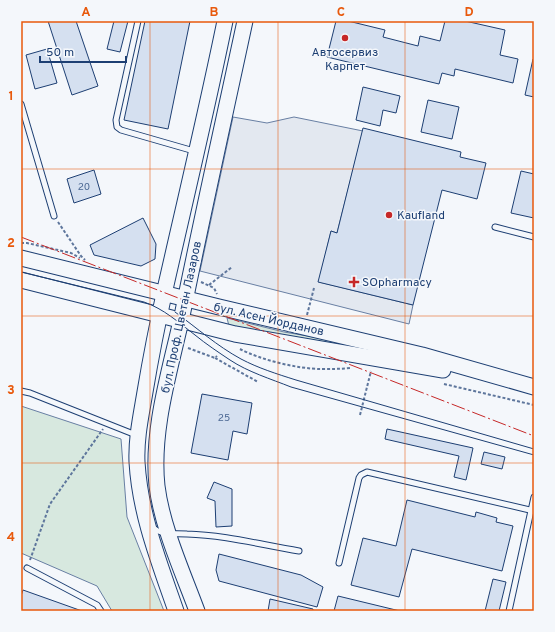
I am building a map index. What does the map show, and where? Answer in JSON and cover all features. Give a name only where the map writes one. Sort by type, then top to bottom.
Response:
[{"type":"main road","name":"бул. Проф. Цветан Лазаров","points":[[176,611],[155,554],[139,490],[137,435],[159,315],[197,152],[225,21]]},
{"type":"main road","name":"бул. Проф. Цветан Лазаров","points":[[197,607],[162,512],[157,487],[157,435],[180,321],[245,21]]},
{"type":"main road","name":"бул. Асен Йорданов","points":[[21,258],[422,355],[534,387]]},
{"type":"main road","name":"бул. Асен Йорданов","points":[[21,280],[180,321],[250,337],[517,383]]},
{"type":"lane","points":[[138,21],[116,120],[117,127],[121,130],[197,152]]},
{"type":"lane","points":[[21,104],[54,216]]},
{"type":"lane","points":[[495,227],[534,237]]},
{"type":"lane","points":[[21,391],[30,393],[137,435]]},
{"type":"lane","points":[[339,563],[359,478],[366,472],[533,511]]},
{"type":"lane","points":[[509,611],[533,511],[534,497]]},
{"type":"lane","points":[[146,521],[156,531],[169,534],[210,535],[299,551]]},
{"type":"lane","points":[[28,568],[97,605],[101,611]]},
{"type":"path","points":[[54,216],[81,256],[88,262]]},
{"type":"path","points":[[209,285],[232,267]]},
{"type":"path","points":[[198,281],[209,285],[216,290],[218,297]]},
{"type":"path","points":[[307,317],[314,288]]},
{"type":"path","points":[[183,346],[215,358],[258,382]]},
{"type":"path","points":[[235,346],[244,351],[286,364],[319,369],[355,369]]},
{"type":"path","points":[[264,363],[266,358]]},
{"type":"path","points":[[366,370],[376,371]]},
{"type":"path","points":[[360,415],[371,371]]},
{"type":"path","points":[[442,383],[534,405]]},
{"type":"path","points":[[28,568],[50,504],[107,423]]},
{"type":"shaded area","points":[[233,117],[267,123],[294,117],[363,131],[337,233],[331,231],[319,282],[413,305],[409,324],[200,271]]},
{"type":"shaded area","points":[[227,318],[284,332],[343,342],[402,356],[229,326]]},
{"type":"shaded area","points":[[21,406],[121,439],[127,517],[164,611],[112,611],[97,586],[21,553]]},
{"type":"building","points":[[48,21],[76,21],[98,86],[72,95]]},
{"type":"building","points":[[114,21],[128,21],[120,52],[107,49]]},
{"type":"building","points":[[145,21],[190,21],[168,129],[124,120]]},
{"type":"building","points":[[336,21],[348,21],[385,30],[383,37],[418,46],[420,36],[440,41],[445,21],[465,21],[505,30],[500,55],[518,59],[513,83],[455,69],[454,76],[442,73],[439,84],[327,57]]},
{"type":"building","points":[[47,49],[57,83],[35,89],[26,55]]},
{"type":"building","points":[[534,59],[534,97],[525,95]]},
{"type":"building","points":[[363,87],[400,96],[396,113],[383,110],[380,126],[356,120]]},
{"type":"building","points":[[428,100],[459,107],[452,139],[421,132]]},
{"type":"building","name":"Kaufland","points":[[363,128],[461,152],[460,157],[486,163],[477,199],[442,190],[413,305],[318,282],[331,231],[337,233]]},
{"type":"building","points":[[94,170],[101,194],[74,203],[67,179]]},
{"type":"building","points":[[521,171],[534,174],[534,218],[511,213]]},
{"type":"building","points":[[143,218],[156,244],[155,259],[141,266],[94,255],[90,245]]},
{"type":"building","points":[[202,394],[252,403],[247,434],[233,431],[228,460],[191,453]]},
{"type":"building","points":[[387,429],[473,448],[466,480],[454,477],[459,456],[385,439]]},
{"type":"building","points":[[484,452],[505,457],[502,469],[481,464]]},
{"type":"building","points":[[214,482],[232,489],[232,526],[216,527],[215,501],[207,498]]},
{"type":"building","points":[[407,500],[475,517],[476,512],[497,518],[496,522],[513,526],[502,571],[412,549],[399,597],[351,585],[363,538],[396,546]]},
{"type":"building","points":[[219,554],[301,575],[323,587],[317,607],[219,581],[216,570]]},
{"type":"building","points":[[493,579],[506,582],[499,611],[485,611]]},
{"type":"building","points":[[23,590],[82,611],[21,611],[21,596]]},
{"type":"building","points":[[338,596],[400,611],[334,611]]},
{"type":"building","points":[[270,599],[313,609],[313,611],[268,611]]},
{"type":"tram line","points":[[21,272],[144,302],[171,316],[208,345],[237,364],[291,387],[534,455]]},
{"type":"tram line","points":[[175,312],[207,337],[241,359],[261,368],[296,380],[534,449]]},
{"type":"power","points":[[21,237],[534,436]]},
{"type":"place","name":"Автосервиз Карпет","points":[[345,38]]},
{"type":"place","name":"Kaufland","points":[[389,215]]},
{"type":"place","name":"SOpharmacy","points":[[354,282]]}]
